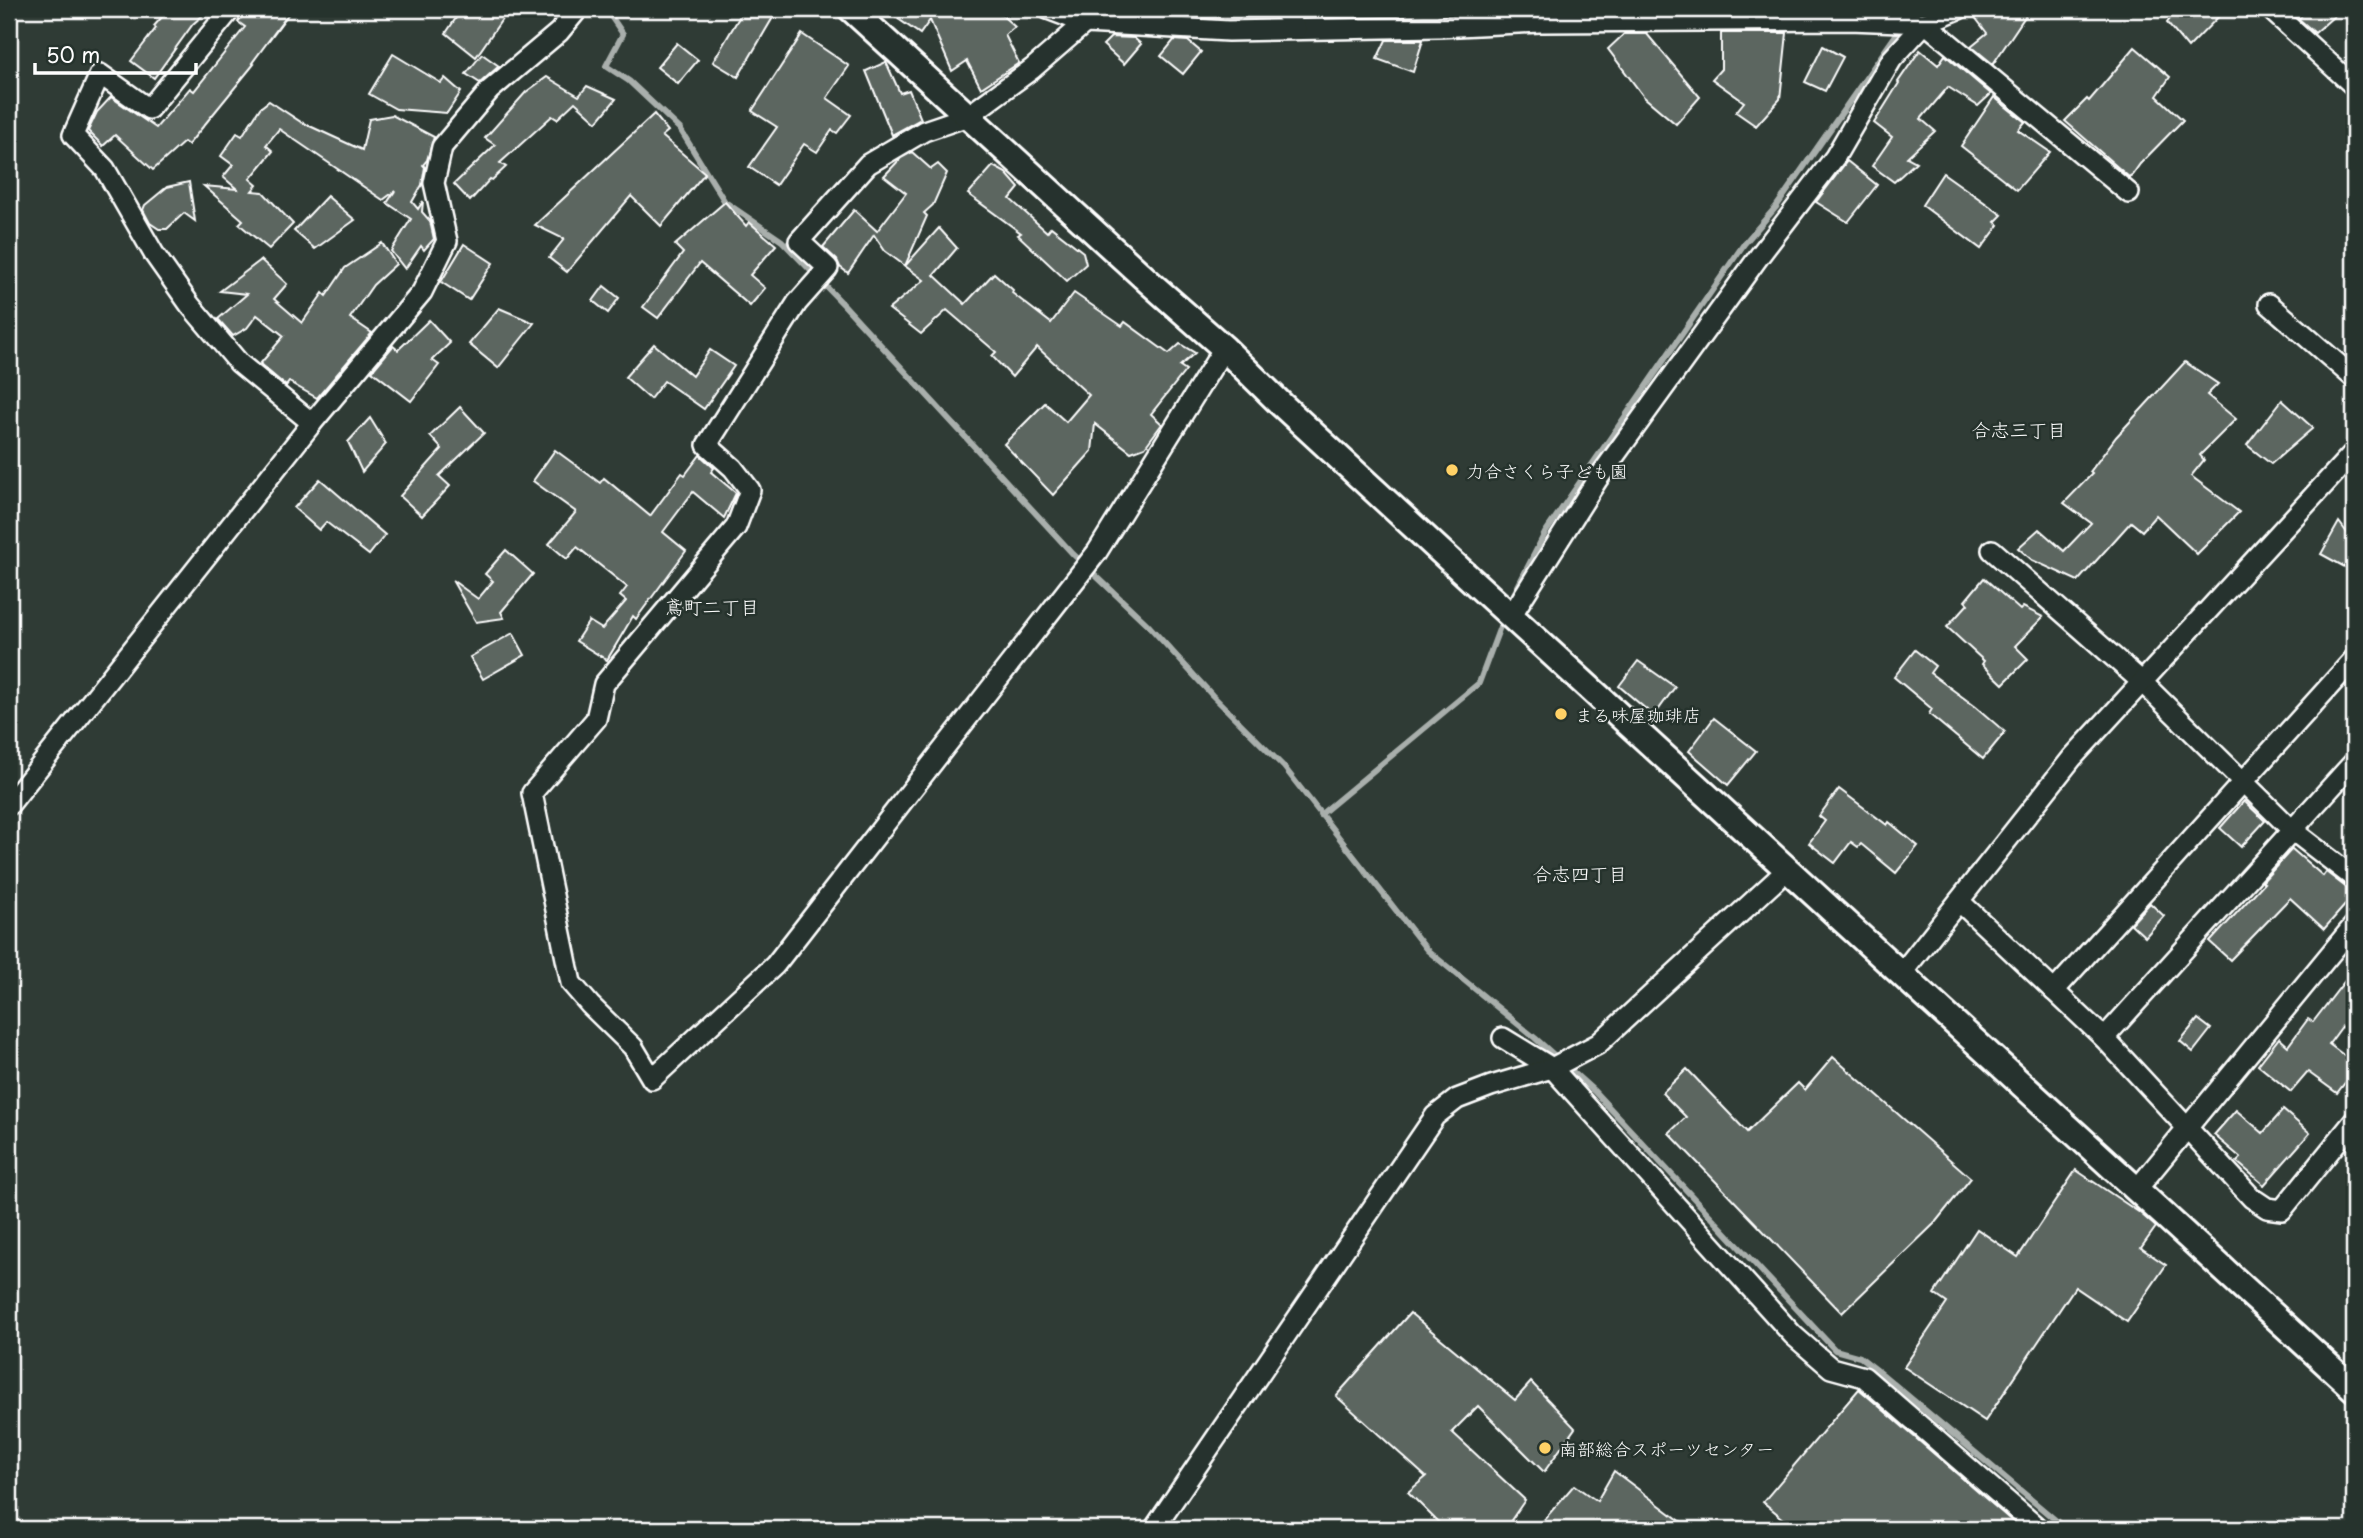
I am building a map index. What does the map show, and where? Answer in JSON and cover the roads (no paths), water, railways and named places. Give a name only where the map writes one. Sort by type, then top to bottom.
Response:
[{"type":"street","points":[[231,9],[149,109],[100,74],[73,135],[105,169],[154,254],[190,305],[239,363],[312,423]]},
{"type":"street","points":[[9,805],[312,423],[422,292],[447,241],[434,183],[442,147],[490,90],[559,32],[578,9]]},
{"type":"street","points":[[851,9],[1224,348],[1511,616],[2354,1389]]},
{"type":"street","points":[[1048,9],[1228,31],[1565,22],[1850,20],[1925,23],[1959,9]]},
{"type":"street","points":[[1282,9],[1296,29]]},
{"type":"street","points":[[2270,9],[2354,86]]},
{"type":"street","points":[[1091,16],[1032,69],[968,116],[924,131],[868,164],[799,241],[828,268],[797,303],[707,445],[733,468],[750,490],[736,527],[604,684],[596,719],[532,793],[571,983],[633,1047],[652,1080],[775,965],[1097,552],[1224,348]]},
{"type":"street","points":[[1925,23],[2129,193]]},
{"type":"street","points":[[1511,616],[1597,480],[1760,255],[1835,157],[1892,59],[1925,23]]},
{"type":"street","points":[[2269,304],[2354,378]]},
{"type":"street","points":[[1901,974],[2072,758],[2354,452]]},
{"type":"street","points":[[1992,551],[2142,682],[2292,830],[2354,878]]},
{"type":"street","points":[[2054,990],[2354,659]]},
{"type":"street","points":[[2104,1038],[2354,762]]},
{"type":"street","points":[[1154,1529],[1436,1116],[1457,1099],[1490,1086],[1552,1068],[1598,1044],[1788,869]]},
{"type":"street","points":[[1959,901],[2104,1038],[2252,1198],[2267,1208],[2282,1210],[2354,1121]]},
{"type":"street","points":[[2137,1189],[2354,925]]},
{"type":"street","points":[[1503,1038],[1552,1068],[1793,1335],[1831,1368],[1864,1377],[2039,1529]]},
{"type":"waterway","points":[[606,9],[623,34],[606,66],[629,81],[680,129],[725,202],[782,241],[1073,554],[1148,625],[1212,695],[1284,767],[1427,950],[1535,1038],[1594,1091],[1835,1350],[1860,1357],[1882,1374],[2066,1529]]},
{"type":"waterway","points":[[1514,594],[1545,533],[1744,244],[1776,207],[1914,9]]},
{"type":"waterway","points":[[1320,815],[1479,683],[1504,616]]},
{"type":"place","name":"力合さくら子ども園","points":[[1452,470]]},
{"type":"place","name":"まる味屋珈琲店","points":[[1561,714]]},
{"type":"place","name":"南部総合スポーツセンター","points":[[1545,1448]]},
{"type":"district","name":"合志三丁目","points":[[2019,429]]},
{"type":"district","name":"鳶町二丁目","points":[[712,606]]},
{"type":"district","name":"合志四丁目","points":[[1580,873]]}]
